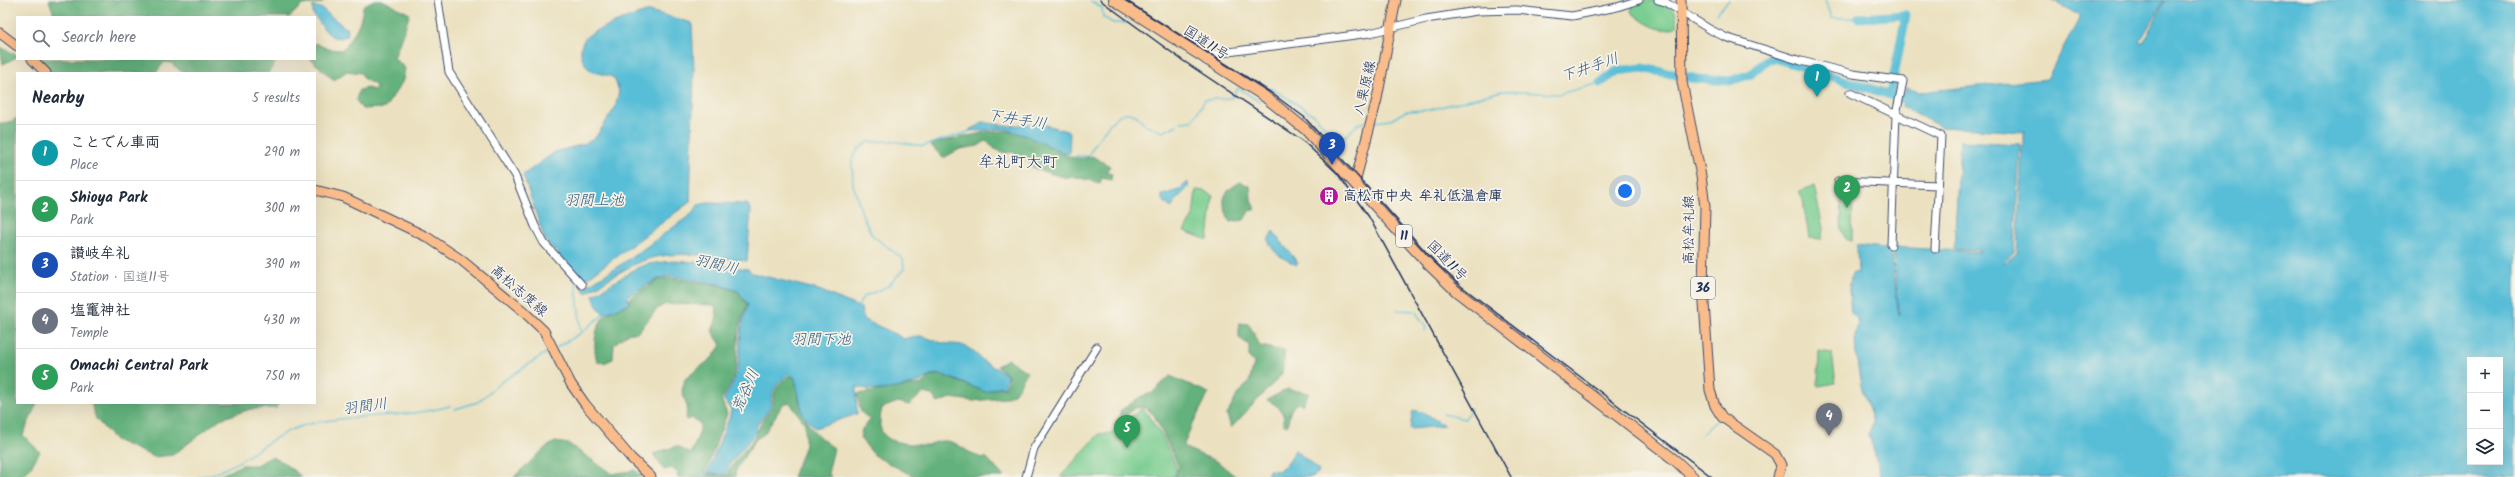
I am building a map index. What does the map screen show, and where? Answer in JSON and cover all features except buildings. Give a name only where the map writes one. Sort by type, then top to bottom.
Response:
[{"type":"highway","name":"国道11号","points":[[1114,0],[1206,61],[1264,96],[1290,116],[1318,141],[1428,264],[1456,291],[1676,461],[1693,477]]},
{"type":"main road","name":"八栗原線","points":[[1355,182],[1372,122],[1392,28],[1396,0]]},
{"type":"main road","name":"高松牟礼線","points":[[1681,0],[1681,78],[1702,176],[1705,207],[1703,288],[1712,398],[1722,417],[1775,454],[1781,465],[1778,477]]},
{"type":"main road","points":[[0,34],[16,45]]},
{"type":"main road","points":[[33,60],[45,72]]},
{"type":"main road","name":"高松志度線","points":[[316,190],[343,197],[427,237],[460,259],[522,310],[544,331],[571,384],[585,404],[631,458],[650,477]]},
{"type":"street","points":[[438,0],[449,72],[515,176],[535,226],[544,243],[582,285]]},
{"type":"street","points":[[1206,61],[1214,54],[1392,28],[1419,20],[1477,11],[1517,10],[1572,16],[1639,0]]},
{"type":"street","points":[[1658,0],[1665,2],[1725,37],[1801,61],[1853,74],[1900,82],[1897,112],[1891,245]]},
{"type":"street","points":[[1850,93],[1897,112],[1941,136],[1935,249]]},
{"type":"street","points":[[1838,181],[1938,185]]},
{"type":"street","points":[[1026,477],[1034,448],[1097,347]]},
{"type":"green space","points":[[49,0],[322,0],[323,3],[302,5],[291,16],[55,16]]},
{"type":"green space","points":[[374,0],[382,0],[410,14],[394,58],[405,68],[403,81],[385,108],[362,109],[356,100],[359,90],[367,88],[374,90],[377,86],[364,79],[361,73],[347,71],[334,80],[311,60],[316,60],[316,43],[328,49],[342,50],[356,30],[361,18],[363,6]]},
{"type":"green space","points":[[1642,0],[1660,2],[1675,11],[1678,25],[1672,28],[1660,29],[1641,20],[1631,12],[1633,3]]},
{"type":"green space","points":[[0,47],[16,55],[16,58],[3,64]]},
{"type":"green space","points":[[38,60],[277,60],[269,72],[182,72],[171,63],[164,62],[157,72],[50,72]]},
{"type":"green space","points":[[16,119],[16,404],[37,404],[23,435],[40,452],[32,466],[25,473],[16,476],[0,477],[0,123],[10,122]]},
{"type":"green space","points":[[1008,131],[1033,138],[1054,150],[1070,156],[1085,158],[1092,156],[1110,166],[1106,172],[1112,174],[1111,180],[1102,178],[1100,183],[1077,177],[1067,178],[1038,170],[1032,167],[1027,160],[1014,152],[1005,153],[995,149],[986,141],[978,146],[960,149],[943,158],[930,144],[987,132]]},
{"type":"green space","points":[[1240,182],[1250,186],[1251,198],[1256,209],[1250,210],[1244,220],[1230,222],[1225,209],[1224,199],[1229,190]]},
{"type":"green space","points":[[1842,185],[1853,186],[1852,240],[1846,239],[1841,230]]},
{"type":"green space","points":[[1814,186],[1823,228],[1822,239],[1809,238],[1803,200],[1799,191]]},
{"type":"green space","points":[[1196,190],[1206,191],[1213,196],[1208,240],[1184,231],[1193,216]]},
{"type":"green space","points":[[670,278],[717,285],[737,291],[747,304],[740,328],[734,375],[727,391],[721,399],[727,414],[705,473],[727,476],[734,464],[751,443],[773,406],[776,389],[789,376],[795,378],[799,401],[805,418],[810,426],[834,448],[828,473],[831,477],[793,477],[805,445],[805,424],[790,403],[783,404],[764,434],[756,439],[736,470],[735,477],[677,477],[678,473],[672,468],[664,470],[653,454],[677,446],[691,454],[700,431],[700,423],[691,418],[686,420],[687,407],[682,390],[685,379],[712,358],[721,345],[712,331],[717,317],[715,305],[666,304],[658,308],[638,332],[627,334],[614,344],[613,359],[604,363],[597,362],[595,344],[599,325],[606,315],[629,304],[630,297],[658,280]]},
{"type":"green space","points":[[1239,323],[1249,324],[1260,346],[1285,351],[1282,374],[1231,428],[1227,415],[1237,395],[1249,382],[1254,363],[1249,357],[1249,345],[1239,338]]},
{"type":"green space","points":[[1819,351],[1832,353],[1836,383],[1818,386]]},
{"type":"green space","points":[[1008,359],[1027,372],[1015,393],[1006,398],[972,401],[951,398],[938,403],[932,395],[923,393],[909,405],[898,402],[882,408],[880,417],[882,431],[889,439],[903,443],[924,445],[941,441],[951,442],[972,454],[987,458],[1004,477],[915,477],[875,456],[860,438],[862,429],[870,420],[861,412],[857,394],[922,384],[931,375],[940,375],[986,392],[1000,387],[1004,389],[1007,384],[1008,375],[997,366]]},
{"type":"green space","points":[[1170,376],[1209,393],[1191,427],[1183,447],[1218,462],[1236,477],[1175,477],[1179,467],[1154,415],[1145,407],[1134,408],[1120,421],[1120,411],[1142,396],[1152,393]]},
{"type":"green space","points":[[1287,389],[1309,393],[1302,405],[1297,403],[1292,408],[1289,415],[1288,425],[1284,425],[1283,416],[1280,410],[1275,404],[1267,400]]},
{"type":"green space","points":[[91,404],[278,404],[276,408],[251,409],[220,419],[173,455],[154,457],[115,440],[96,419]]},
{"type":"green space","points":[[1143,408],[1161,434],[1177,468],[1174,477],[1060,477],[1099,434],[1112,433],[1123,422]]},
{"type":"green space","points":[[555,442],[569,444],[612,474],[635,470],[643,477],[514,477],[545,448]]},
{"type":"green space","points":[[271,457],[281,461],[302,477],[217,477],[242,465],[256,465]]},
{"type":"water","points":[[2051,0],[2164,0],[2140,41],[2143,43],[2165,0],[2515,0],[2515,477],[1881,477],[1869,434],[1873,422],[1861,386],[1856,355],[1855,336],[1858,324],[1856,317],[1851,313],[1849,289],[1852,273],[1858,273],[1857,245],[1890,249],[1899,315],[1893,247],[1980,252],[1980,250],[1954,249],[1960,141],[2020,144],[2014,252],[2004,262],[2005,263],[2017,253],[2022,146],[2024,146],[2024,132],[1941,127],[1902,107],[1906,88],[1920,92],[2047,79],[2079,19],[2079,15]]},
{"type":"water","points":[[313,6],[321,8],[348,30],[347,36],[340,38],[330,35],[316,16],[313,15]]},
{"type":"water","name":"羽間上池","points":[[650,11],[692,23],[694,71],[690,202],[586,279],[580,278],[545,240],[523,175],[555,152],[584,144],[595,138],[615,108],[619,91],[614,78],[590,70],[584,63],[581,54],[583,42],[589,35],[601,28]]},
{"type":"water","points":[[982,122],[1007,126],[1039,123],[1070,132],[1069,154],[1009,130],[969,130],[980,125]]},
{"type":"water","points":[[1188,182],[1188,188],[1175,201],[1171,208],[1162,200],[1162,195],[1179,190]]},
{"type":"water","points":[[707,203],[747,204],[751,209],[747,261],[680,254],[666,255],[633,265],[586,293],[582,289],[628,260],[693,213],[698,205]]},
{"type":"water","points":[[1273,231],[1298,263],[1297,265],[1280,256],[1270,245],[1268,240]]},
{"type":"water","name":"羽間下池","points":[[673,261],[695,262],[748,269],[752,273],[819,290],[861,308],[863,319],[904,339],[920,336],[943,343],[962,345],[986,363],[1007,375],[1004,388],[1000,386],[986,392],[941,374],[930,375],[914,384],[890,389],[874,390],[856,387],[857,414],[815,428],[803,415],[795,378],[789,374],[781,380],[775,388],[771,406],[757,425],[756,432],[730,464],[726,474],[707,473],[730,416],[731,408],[723,399],[729,391],[736,375],[742,328],[748,304],[738,291],[718,284],[670,276],[658,279],[627,296],[629,303],[604,314],[597,306],[593,295],[637,268],[648,264]]},
{"type":"water","points":[[1413,410],[1425,413],[1445,426],[1410,429]]},
{"type":"water","points":[[1295,450],[1318,469],[1319,472],[1312,477],[1267,477],[1269,470],[1278,471],[1289,462]]},
{"type":"waterway","points":[[1716,14],[1729,0]]},
{"type":"waterway","points":[[1825,0],[1831,18],[1859,18]]},
{"type":"waterway","points":[[1091,1],[1102,8],[1103,17],[1113,23],[1127,23]]},
{"type":"waterway","points":[[1859,18],[1906,15],[1890,95]]},
{"type":"waterway","name":"下井手川","points":[[1600,83],[1617,71],[1642,68],[1697,79],[1730,81],[1751,74],[1768,59],[1775,58],[1915,103]]},
{"type":"waterway","name":"下井手川","points":[[1374,122],[1391,120],[1406,111],[1429,110],[1502,91],[1559,94],[1600,83]]},
{"type":"waterway","name":"下井手川","points":[[1181,122],[1192,121],[1205,100],[1231,98],[1238,88],[1260,102]]},
{"type":"waterway","name":"下井手川","points":[[1268,93],[1271,88],[1314,115],[1333,136],[1346,136],[1358,124],[1366,122]]},
{"type":"waterway","name":"下井手川","points":[[1076,156],[1088,156],[1099,138],[1114,119],[1124,113],[1136,115],[1144,124],[1163,132],[1177,125]]},
{"type":"waterway","name":"下井手川","points":[[857,308],[863,297],[888,286],[904,269],[903,259],[872,235],[863,217],[853,184],[852,160],[858,149],[868,142],[892,141],[923,146],[971,131]]},
{"type":"waterway","points":[[576,283],[581,333]]},
{"type":"waterway","points":[[1397,310],[1415,311],[1426,327],[1425,331]]},
{"type":"waterway","name":"羽間川","points":[[557,347],[581,333],[604,314]]},
{"type":"waterway","name":"羽間川","points":[[455,409],[478,402],[500,383],[549,351]]},
{"type":"waterway","name":"羽間川","points":[[199,477],[228,468],[278,436],[305,425],[341,419],[414,413],[450,406]]},
{"type":"waterway","points":[[1443,414],[1465,419],[1471,408]]},
{"type":"waterway","points":[[1701,435],[1719,418]]},
{"type":"waterway","name":"荒谷川","points":[[702,477],[708,472]]},
{"type":"railway","points":[[1100,0],[1182,60],[1302,140],[1337,173],[1369,217],[1511,477]]},
{"type":"railway","points":[[1125,0],[1270,92],[1304,117],[1435,262],[1461,286],[1712,477]]},
{"type":"place","name":"ことでん車両","points":[[1817,97]]},
{"type":"place","name":"讃岐牟礼","points":[[1332,165]]},
{"type":"place","name":"高松市中央 牟礼低温倉庫","points":[[1329,196]]},
{"type":"place","name":"Shioya Park","points":[[1847,208]]},
{"type":"place","name":"塩竃神社","points":[[1829,436]]},
{"type":"place","name":"Omachi Central Park","points":[[1127,448]]},
{"type":"district","name":"牟礼町大町","points":[[1018,162]]}]
